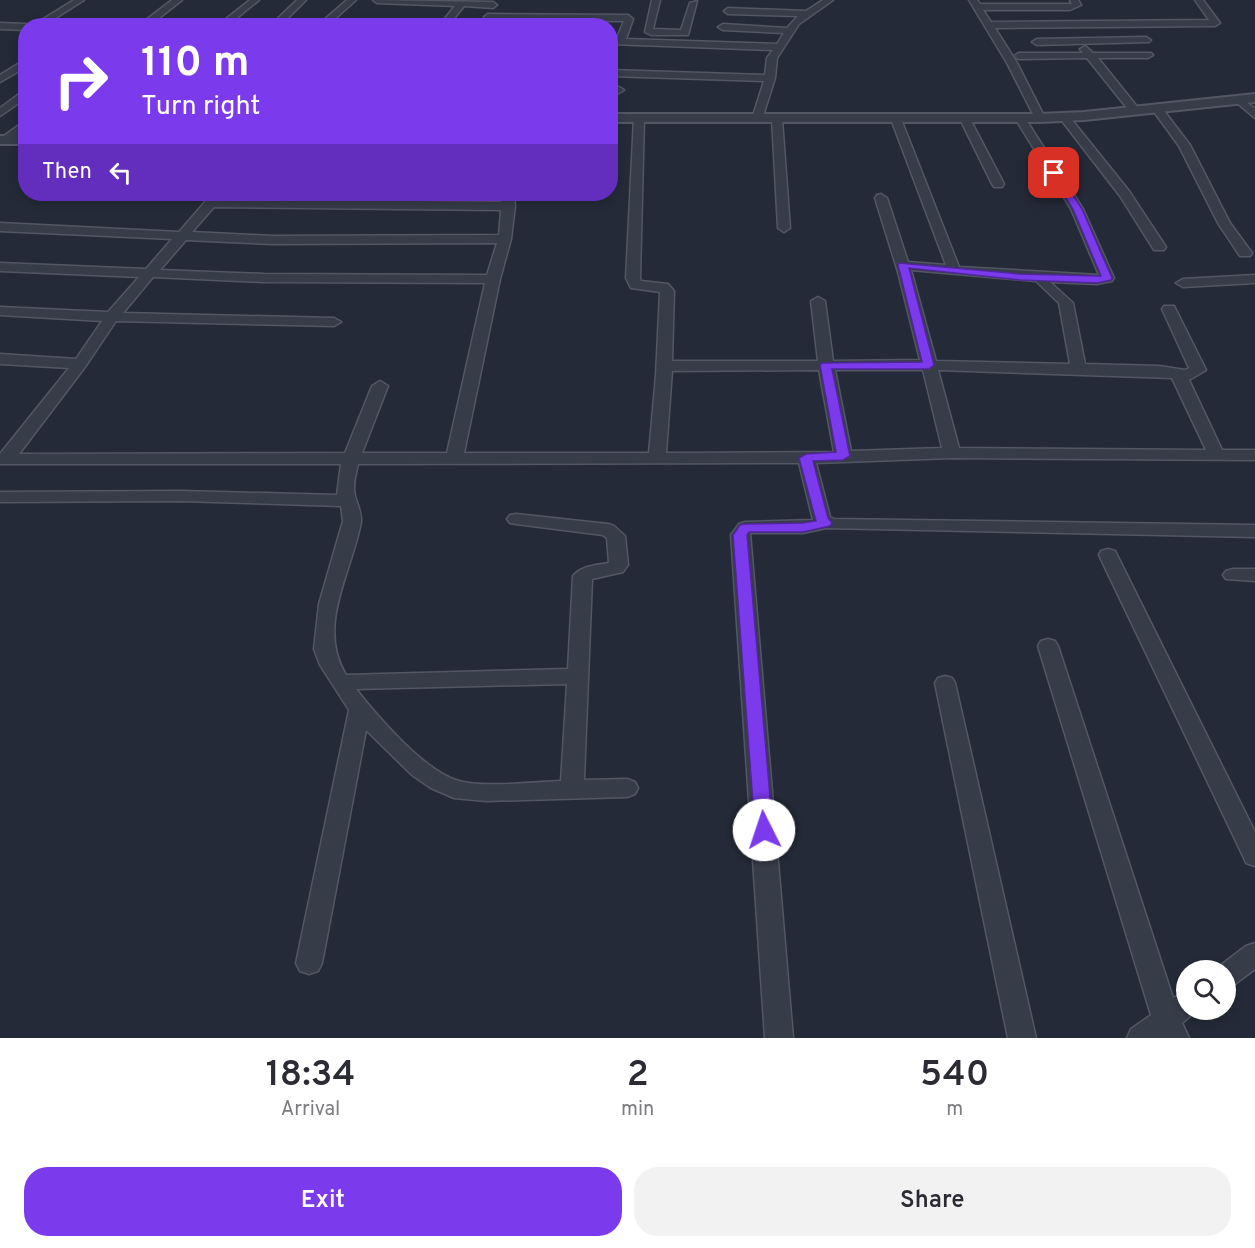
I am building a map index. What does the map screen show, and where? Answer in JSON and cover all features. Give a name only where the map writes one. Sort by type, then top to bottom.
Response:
[{"type":"street","points":[[50,18],[80,0]]},
{"type":"street","points":[[153,18],[178,0]]},
{"type":"street","points":[[231,18],[255,0]]},
{"type":"street","points":[[282,18],[302,0]]},
{"type":"street","points":[[331,18],[352,0]]},
{"type":"street","points":[[377,0],[437,1],[461,4],[494,3],[488,18]]},
{"type":"street","points":[[657,0],[648,30],[651,32],[685,33],[694,3]]},
{"type":"street","points":[[757,119],[770,78],[772,58],[796,22],[829,0]]},
{"type":"street","points":[[975,4],[1070,7],[1077,5],[1074,0]]},
{"type":"street","points":[[989,25],[1215,23],[1199,0]]},
{"type":"street","points":[[450,18],[461,4]]},
{"type":"street","points":[[975,4],[1040,118]]},
{"type":"street","points":[[581,18],[583,5]]},
{"type":"street","points":[[728,11],[807,14]]},
{"type":"street","points":[[618,19],[629,18],[621,41]]},
{"type":"street","points":[[0,26],[18,27]]},
{"type":"street","points":[[723,27],[789,31]]},
{"type":"street","points":[[1037,42],[1146,40]]},
{"type":"street","points":[[618,41],[779,47]]},
{"type":"street","points":[[1079,41],[1135,111]]},
{"type":"street","points":[[632,53],[772,58]]},
{"type":"street","points":[[1019,56],[1148,55]]},
{"type":"street","points":[[618,73],[770,78]]},
{"type":"street","points":[[0,113],[13,88]]},
{"type":"street","points":[[618,118],[1040,118],[1157,109],[1255,98]]},
{"type":"street","points":[[1240,100],[1255,115]]},
{"type":"street","points":[[1157,109],[1184,145],[1224,223],[1245,253]]},
{"type":"street","points":[[1064,117],[1125,194],[1159,247]]},
{"type":"street","points":[[639,118],[638,207],[633,278],[636,285],[666,289],[665,366],[657,459]]},
{"type":"street","points":[[777,118],[783,228]]},
{"type":"street","points":[[896,118],[954,270]]},
{"type":"street","points":[[964,118],[998,184]]},
{"type":"street","points":[[903,265],[1041,278],[1097,280],[1107,278],[1077,209],[1020,118]]},
{"type":"street","points":[[2,140],[18,129]]},
{"type":"street","points":[[2,140],[18,140]]},
{"type":"street","points":[[881,198],[903,265],[952,453]]},
{"type":"street","points":[[3,459],[80,364],[112,317],[213,201]]},
{"type":"street","points":[[454,459],[493,279],[505,239],[508,201]]},
{"type":"street","points":[[0,227],[285,240],[505,239]]},
{"type":"street","points":[[0,267],[148,275],[493,279]]},
{"type":"street","points":[[1041,278],[1044,286],[1063,298],[1066,303],[1078,369]]},
{"type":"street","points":[[1183,283],[1255,279]]},
{"type":"street","points":[[818,301],[826,365],[843,456]]},
{"type":"street","points":[[1169,309],[1198,370],[1180,378],[1216,456]]},
{"type":"street","points":[[0,311],[112,317],[334,322]]},
{"type":"street","points":[[0,359],[80,364]]},
{"type":"street","points":[[665,366],[929,365],[1159,371],[1185,375]]},
{"type":"street","points":[[380,386],[352,460],[345,490],[352,509],[352,520],[326,620],[323,648],[330,666],[360,708],[412,764],[437,783],[453,789],[478,792],[627,788]]},
{"type":"street","points":[[3,459],[657,459],[806,458],[952,453],[1255,455]]},
{"type":"street","points":[[806,458],[822,520],[826,523]]},
{"type":"street","points":[[0,496],[170,496],[348,501]]},
{"type":"street","points":[[516,519],[608,530],[616,536],[619,565],[616,568],[583,576],[572,789]]},
{"type":"street","points":[[779,1038],[740,535],[745,528],[803,528],[826,523],[1255,531]]},
{"type":"street","points":[[1108,555],[1255,856]]},
{"type":"street","points":[[1233,575],[1255,576]]},
{"type":"street","points":[[1048,646],[1176,1021],[1142,1038]]},
{"type":"street","points":[[340,682],[578,676]]},
{"type":"street","points":[[945,683],[1022,1038]]},
{"type":"street","points":[[309,963],[360,708]]},
{"type":"street","points":[[1236,968],[1255,954]]},
{"type":"route","points":[[764,830],[740,535],[745,528],[752,527],[803,528],[826,523],[822,520],[806,458],[843,456],[826,365],[929,365],[903,265],[1020,277],[1097,280],[1107,278],[1077,209],[1054,173]]}]
